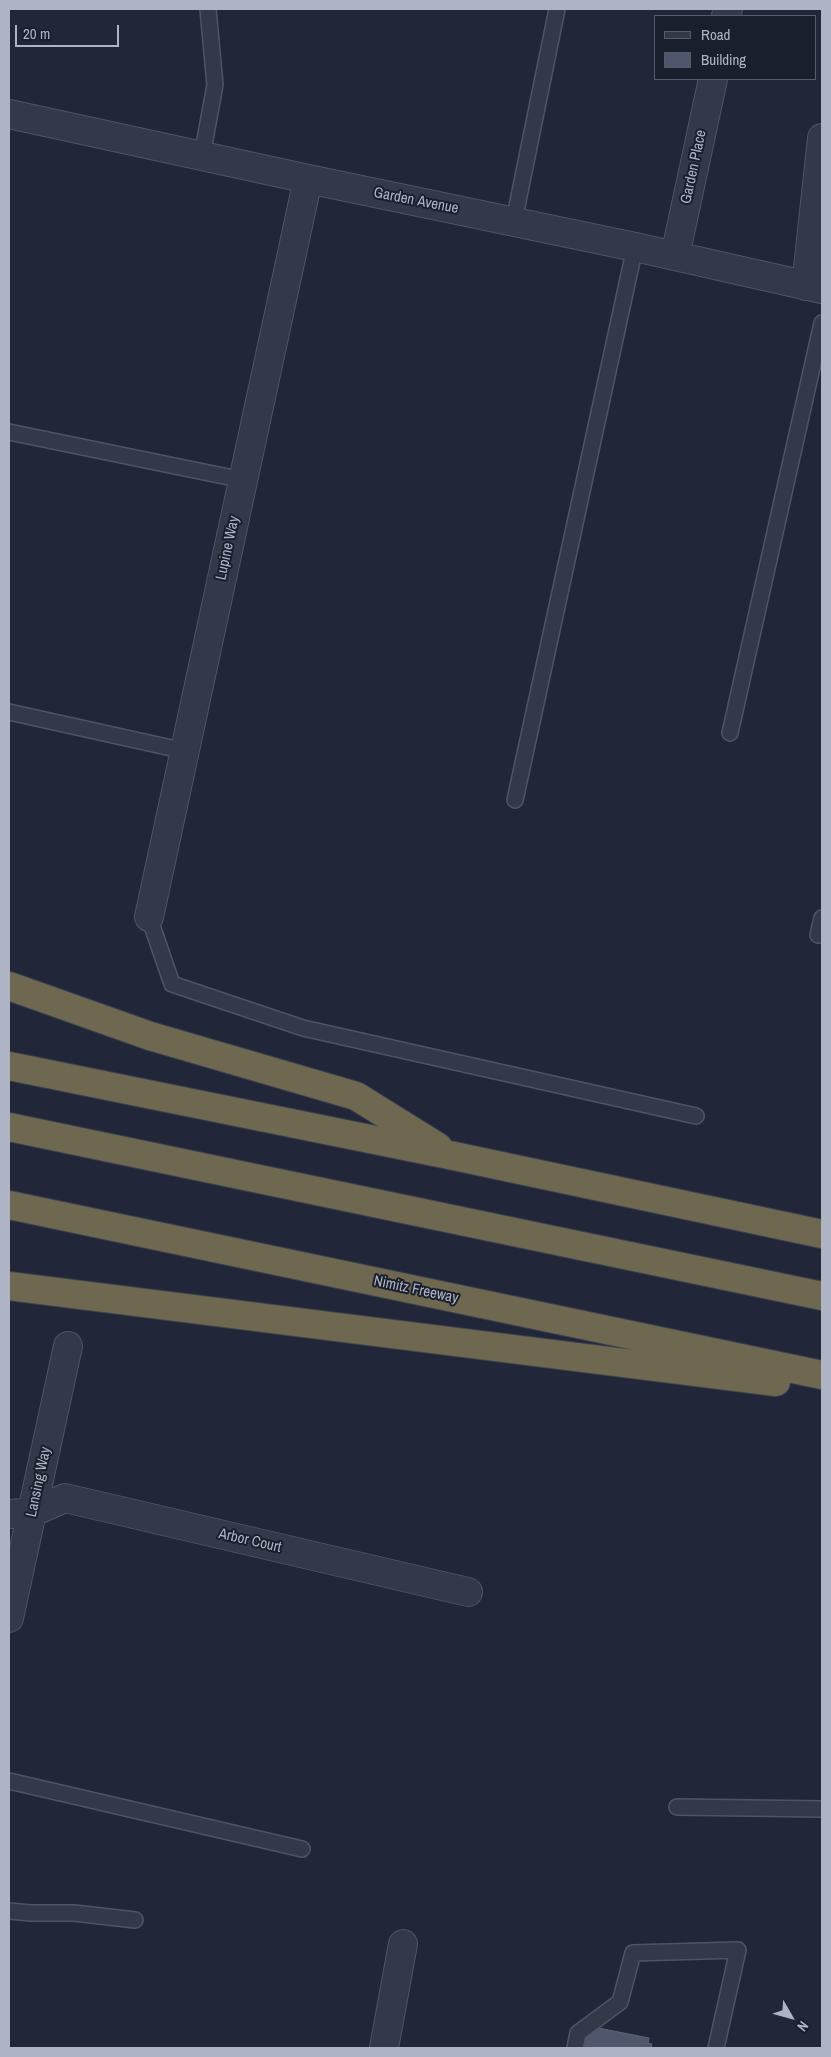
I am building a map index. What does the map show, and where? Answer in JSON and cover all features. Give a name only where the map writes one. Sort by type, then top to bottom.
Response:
[{"type":"highway","points":[[9,986],[150,1036],[356,1096],[454,1156]]},
{"type":"highway","points":[[9,1066],[454,1156],[822,1234]]},
{"type":"highway","points":[[9,1127],[822,1296]]},
{"type":"highway","name":"Nimitz Freeway","points":[[9,1205],[822,1375]]},
{"type":"highway","points":[[9,1286],[822,1388]]},
{"type":"street","name":"Garden Place","points":[[675,256],[713,80]]},
{"type":"street","name":"Garden Avenue","points":[[9,114],[308,180],[635,247],[814,288]]},
{"type":"street","points":[[814,288],[822,138]]},
{"type":"street","name":"Lupine Way","points":[[149,917],[308,180]]},
{"type":"street","name":"Lansing Way","points":[[9,1618],[21,1513],[68,1346]]},
{"type":"street","name":"Arbor Court","points":[[21,1513],[65,1498],[468,1592]]},
{"type":"street","points":[[384,2048],[403,1944]]},
{"type":"lane","points":[[202,156],[215,85],[208,9]]},
{"type":"lane","points":[[514,221],[557,9]]},
{"type":"lane","points":[[515,800],[635,247]]},
{"type":"lane","points":[[730,733],[822,323]]},
{"type":"lane","points":[[9,432],[243,480]]},
{"type":"lane","points":[[9,712],[185,751]]},
{"type":"lane","points":[[149,917],[172,984],[303,1028],[696,1116]]},
{"type":"lane","points":[[818,935],[822,918]]},
{"type":"lane","points":[[9,1781],[302,1849]]},
{"type":"lane","points":[[677,1807],[822,1809]]},
{"type":"lane","points":[[9,1911],[74,1913],[135,1920]]},
{"type":"lane","points":[[575,2048],[578,2033],[620,2002],[633,1953],[738,1950],[716,2048]]},
{"type":"building","points":[[588,2026],[649,2038],[648,2043],[652,2044],[651,2048],[583,2048]]}]
